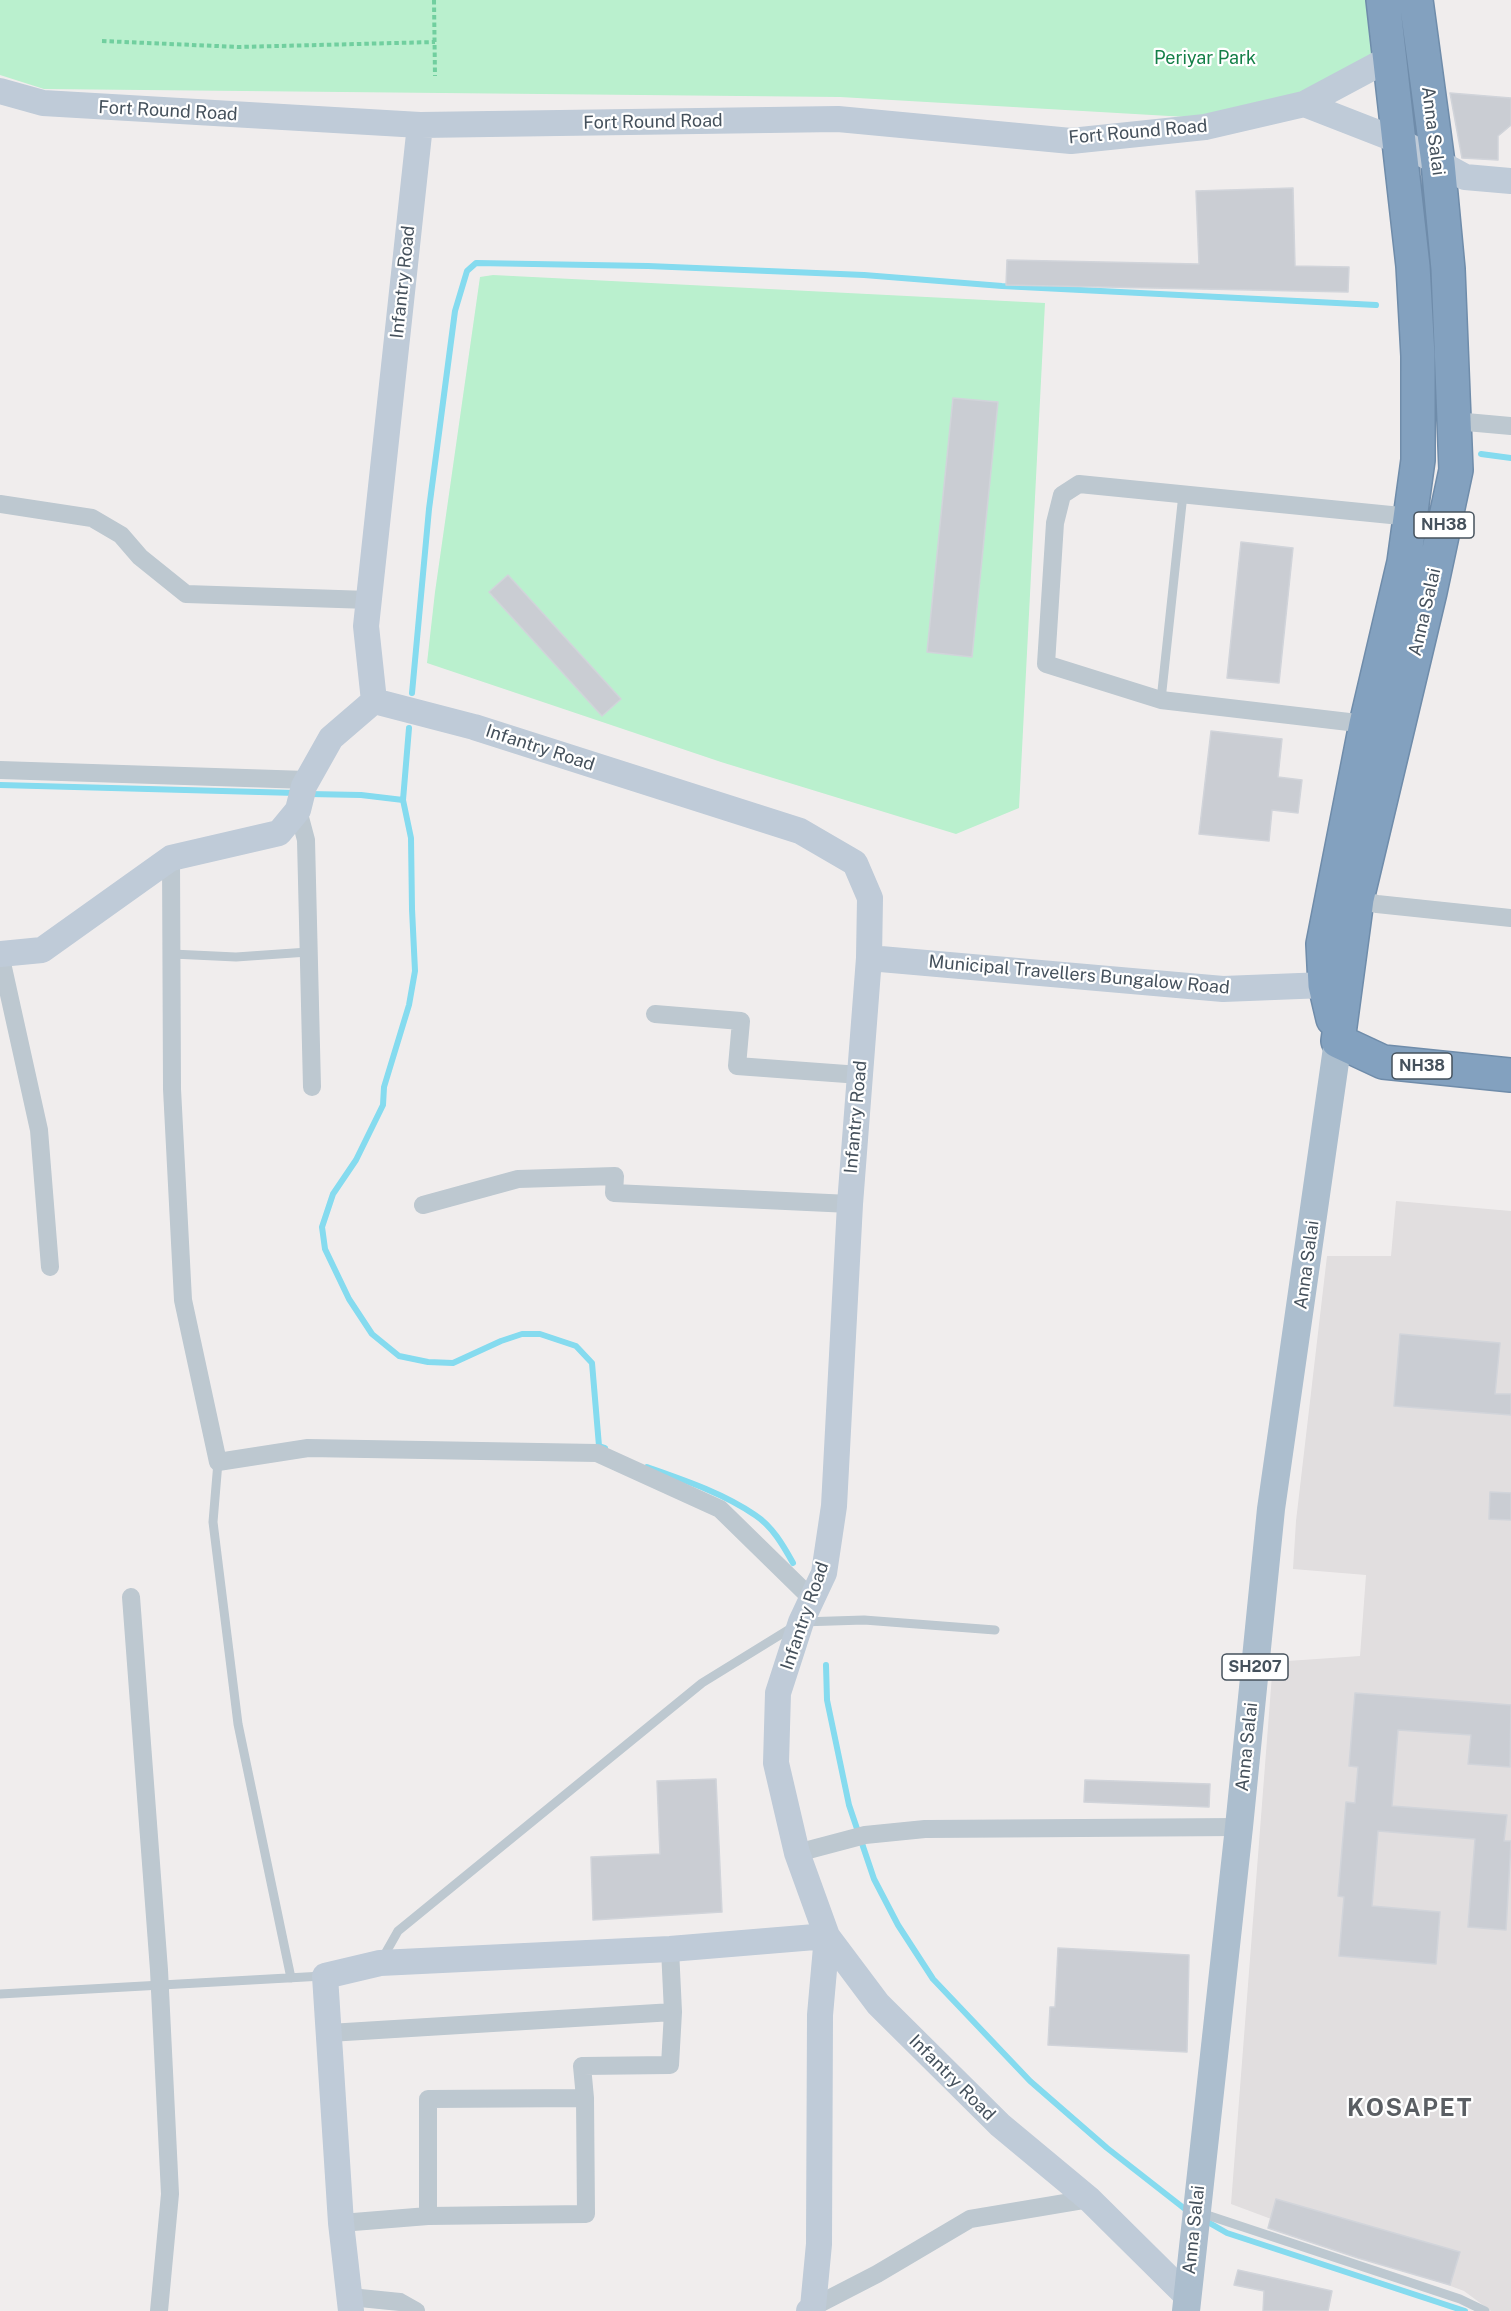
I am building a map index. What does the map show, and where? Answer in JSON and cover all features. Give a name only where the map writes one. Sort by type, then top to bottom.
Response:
[{"type":"highway","name":"Anna Salai","points":[[1338,1041],[1325,985],[1323,944],[1366,724],[1404,562],[1418,460],[1418,356],[1413,266],[1383,0]]},
{"type":"highway","name":"Anna Salai","points":[[1338,1041],[1358,899],[1430,592],[1456,470],[1448,269],[1438,163],[1416,0]]},
{"type":"highway","name":"NH38","points":[[1338,1041],[1383,1062],[1511,1075]]},
{"type":"main road","points":[[1305,104],[1390,58]]},
{"type":"main road","name":"Fort Round Road","points":[[0,91],[43,103],[420,125],[838,119],[1071,141],[1205,127],[1305,104]]},
{"type":"main road","points":[[1305,104],[1399,141],[1465,177],[1511,181]]},
{"type":"main road","name":"Infantry Road","points":[[420,125],[366,626],[374,701],[474,727],[800,831],[855,863],[870,898],[869,957],[850,1204],[834,1506],[824,1573],[801,1622],[778,1693],[776,1763],[797,1853],[827,1935],[878,2004],[1000,2125],[1089,2199],[1186,2303]]},
{"type":"main road","points":[[0,954],[42,950],[171,858],[279,833],[298,810],[307,780],[331,738],[374,701]]},
{"type":"main road","name":"Municipal Travellers Bungalow Road","points":[[869,957],[1223,989],[1325,985]]},
{"type":"main road","name":"Anna Salai","points":[[1186,2303],[1239,1827],[1270,1509],[1338,1041]]},
{"type":"main road","points":[[351,2304],[341,2223],[326,1976],[380,1963],[670,1949],[827,1935],[820,2015],[819,2244],[811,2309]]},
{"type":"street","points":[[1455,421],[1511,426]]},
{"type":"street","points":[[1366,724],[1161,700],[1046,664],[1055,523],[1062,495],[1079,484],[1411,516]]},
{"type":"street","points":[[0,504],[92,518],[121,535],[140,557],[186,594],[369,600]]},
{"type":"street","points":[[0,770],[307,780]]},
{"type":"street","points":[[298,810],[306,840],[312,1086]]},
{"type":"street","points":[[171,858],[172,1089],[183,1300],[218,1462],[308,1448],[597,1453],[720,1509],[812,1599]]},
{"type":"street","points":[[1358,899],[1377,904],[1511,918]]},
{"type":"street","points":[[0,954],[39,1130],[50,1267]]},
{"type":"street","points":[[655,1014],[741,1021],[737,1066],[860,1075]]},
{"type":"street","points":[[423,1205],[518,1179],[615,1176],[614,1192],[850,1204]]},
{"type":"street","points":[[131,1597],[159,1985],[170,2193],[159,2311]]},
{"type":"street","points":[[797,1853],[865,1835],[925,1829],[1239,1827]]},
{"type":"street","points":[[341,2223],[428,2216],[586,2214],[585,2098],[582,2066],[670,2065],[673,2012],[670,1949]]},
{"type":"street","points":[[329,2033],[673,2012]]},
{"type":"street","points":[[428,2216],[428,2099],[585,2098]]},
{"type":"street","points":[[811,2309],[877,2274],[970,2219],[1089,2199]]},
{"type":"street","points":[[351,2304],[400,2302],[416,2311]]},
{"type":"lane","points":[[1161,700],[1183,494]]},
{"type":"lane","points":[[172,954],[236,957],[308,952]]},
{"type":"lane","points":[[218,1462],[213,1522],[238,1724],[291,1978]]},
{"type":"lane","points":[[380,1963],[398,1931],[693,1691],[801,1622],[864,1620],[995,1630]]},
{"type":"lane","points":[[0,1994],[326,1976]]},
{"type":"lane","points":[[1196,2211],[1460,2299],[1485,2311]]},
{"type":"path","points":[[434,0],[435,76]]},
{"type":"path","points":[[102,41],[238,47],[435,42]]},
{"type":"shaded area","points":[[1396,1201],[1511,1211],[1511,2311],[1491,2311],[1464,2291],[1231,2204],[1273,1662],[1360,1656],[1366,1575],[1293,1569],[1296,1521],[1327,1256],[1391,1256]]},
{"type":"green space","name":"Periyar Park","points":[[0,0],[1373,0],[1384,54],[1299,99],[1204,118],[840,97],[44,89],[0,75]]},
{"type":"green space","points":[[493,275],[1045,303],[1019,808],[956,834],[721,762],[427,663],[480,277]]},
{"type":"building","points":[[1450,93],[1511,98],[1511,125],[1498,136],[1498,160],[1462,158]]},
{"type":"building","points":[[1293,188],[1295,266],[1349,267],[1348,292],[1006,285],[1007,260],[1199,264],[1196,191]]},
{"type":"building","points":[[953,398],[998,402],[972,657],[927,652]]},
{"type":"building","points":[[1241,542],[1293,548],[1279,683],[1227,678]]},
{"type":"building","points":[[508,575],[621,699],[602,716],[489,592]]},
{"type":"building","points":[[1211,731],[1282,739],[1278,777],[1302,780],[1298,813],[1272,810],[1269,841],[1199,834]]},
{"type":"building","points":[[1400,1334],[1500,1343],[1495,1394],[1511,1394],[1511,1415],[1394,1406]]},
{"type":"building","points":[[1490,1492],[1511,1493],[1511,1520],[1489,1519]]},
{"type":"building","points":[[1355,1693],[1511,1705],[1510,1767],[1468,1764],[1471,1735],[1398,1730],[1392,1806],[1507,1815],[1504,1841],[1511,1841],[1506,1930],[1468,1927],[1475,1839],[1378,1831],[1372,1906],[1440,1912],[1436,1964],[1339,1956],[1344,1897],[1338,1896],[1346,1802],[1355,1803],[1358,1767],[1349,1766]]},
{"type":"building","points":[[716,1779],[722,1912],[593,1920],[591,1857],[660,1854],[657,1781]]},
{"type":"building","points":[[1085,1780],[1210,1784],[1209,1807],[1084,1802]]},
{"type":"building","points":[[1058,1948],[1189,1955],[1187,2052],[1048,2045],[1050,2007],[1055,2007]]},
{"type":"building","points":[[1276,2199],[1460,2252],[1450,2285],[1268,2228]]},
{"type":"building","points":[[1238,2270],[1332,2291],[1328,2311],[1263,2311],[1264,2291],[1234,2285]]},
{"type":"waterway","points":[[412,693],[429,509],[455,311],[467,271],[476,263],[648,266],[864,275],[1002,286],[1376,305]]},
{"type":"waterway","points":[[1481,454],[1511,458]]},
{"type":"waterway","points":[[403,800],[409,728]]},
{"type":"waterway","points":[[0,785],[296,793]]},
{"type":"waterway","points":[[309,794],[361,795],[403,800],[411,838],[415,971],[409,1005],[384,1087],[383,1105],[356,1160],[333,1194],[322,1227],[325,1249],[349,1299],[372,1334],[399,1356],[428,1362],[453,1363],[522,1334],[540,1334],[576,1346],[592,1363],[599,1446],[605,1448]]},
{"type":"waterway","points":[[647,1467],[689,1482],[743,1507],[772,1530],[793,1563]]},
{"type":"waterway","points":[[826,1665],[827,1700],[849,1805],[874,1879],[898,1925],[933,1979],[1030,2081],[1107,2148],[1185,2209]]},
{"type":"waterway","points":[[1206,2221],[1227,2233],[1465,2311]]},
{"type":"district","name":"KOSAPET","points":[[1410,2109]]}]
